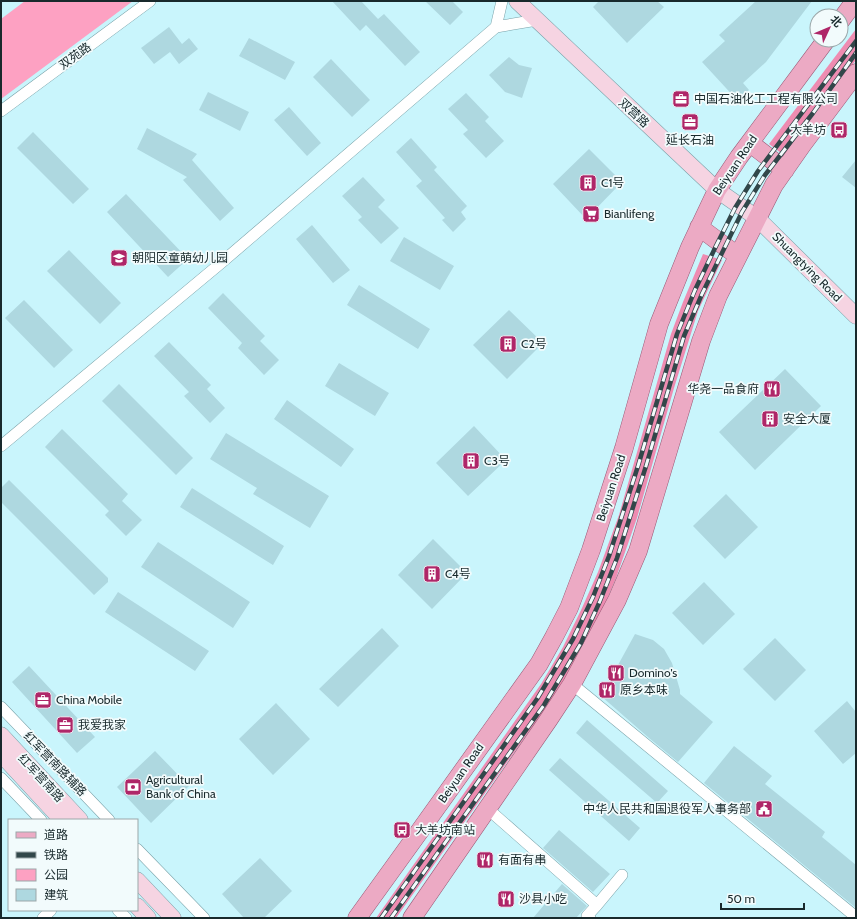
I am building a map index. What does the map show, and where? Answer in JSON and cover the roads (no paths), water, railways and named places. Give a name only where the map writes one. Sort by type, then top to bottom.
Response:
[{"type":"main road","points":[[849,9],[855,1]]},
{"type":"main road","name":"Beiyuan Road","points":[[357,918],[539,664],[554,637],[569,608],[591,550],[624,448],[659,324],[699,227],[717,190],[820,48]]},
{"type":"main road","points":[[412,918],[455,854],[488,809],[572,684],[617,600],[638,552],[701,341],[718,296],[774,185],[856,73]]},
{"type":"main road","points":[[750,143],[785,170]]},
{"type":"main road","points":[[699,227],[738,256]]},
{"type":"street","name":"双苑路","points":[[1,111],[150,1]]},
{"type":"street","points":[[496,27],[502,1]]},
{"type":"street","name":"双营路","points":[[517,1],[717,190],[757,218]]},
{"type":"street","points":[[1,446],[221,263],[496,27],[537,20]]},
{"type":"street","name":"Shuangtying Road","points":[[757,218],[856,316]]},
{"type":"street","points":[[572,684],[856,917]]},
{"type":"street","name":"红军营南路辅路","points":[[1,707],[108,819]]},
{"type":"street","name":"红军营南路","points":[[1,735],[79,819]]},
{"type":"street","name":"红军营南路","points":[[1,754],[61,819]]},
{"type":"street","points":[[1,778],[40,819]]},
{"type":"street","points":[[488,809],[597,905]]},
{"type":"street","points":[[138,850],[204,918]]},
{"type":"street","points":[[590,918],[587,916],[622,875]]},
{"type":"street","points":[[138,881],[173,918]]},
{"type":"street","points":[[138,907],[148,918]]},
{"type":"street","points":[[43,918],[51,911]]},
{"type":"railway","points":[[381,918],[537,699],[573,639],[593,597],[609,556],[638,466],[677,334],[695,290],[735,208],[758,171],[856,41]]},
{"type":"railway","points":[[391,918],[544,705],[581,643],[617,558],[684,336],[702,294],[742,212],[765,175],[813,113],[856,53]]},
{"type":"place","name":"中国石油化工工程有限公司","points":[[681,99]]},
{"type":"place","name":"延长石油","points":[[690,122]]},
{"type":"place","name":"大羊坊","points":[[839,130]]},
{"type":"place","name":"C1号","points":[[588,183]]},
{"type":"place","name":"Bianlifeng","points":[[591,214]]},
{"type":"place","name":"朝阳区童萌幼儿园","points":[[119,258]]},
{"type":"place","name":"C2号","points":[[508,344]]},
{"type":"place","name":"华尧一品食府","points":[[772,389]]},
{"type":"place","name":"安全大厦","points":[[770,419]]},
{"type":"place","name":"C3号","points":[[471,461]]},
{"type":"place","name":"C4号","points":[[432,574]]},
{"type":"place","name":"Domino's","points":[[616,673]]},
{"type":"place","name":"原乡本味","points":[[607,690]]},
{"type":"place","name":"China Mobile","points":[[43,700]]},
{"type":"place","name":"我爱我家","points":[[65,725]]},
{"type":"place","name":"Agricultural Bank of China","points":[[133,787]]},
{"type":"place","name":"中华人民共和国退役军人事务部","points":[[764,809]]},
{"type":"place","name":"大羊坊南站","points":[[402,830]]},
{"type":"place","name":"有面有串","points":[[485,860]]},
{"type":"place","name":"沙县小吃","points":[[506,899]]}]
